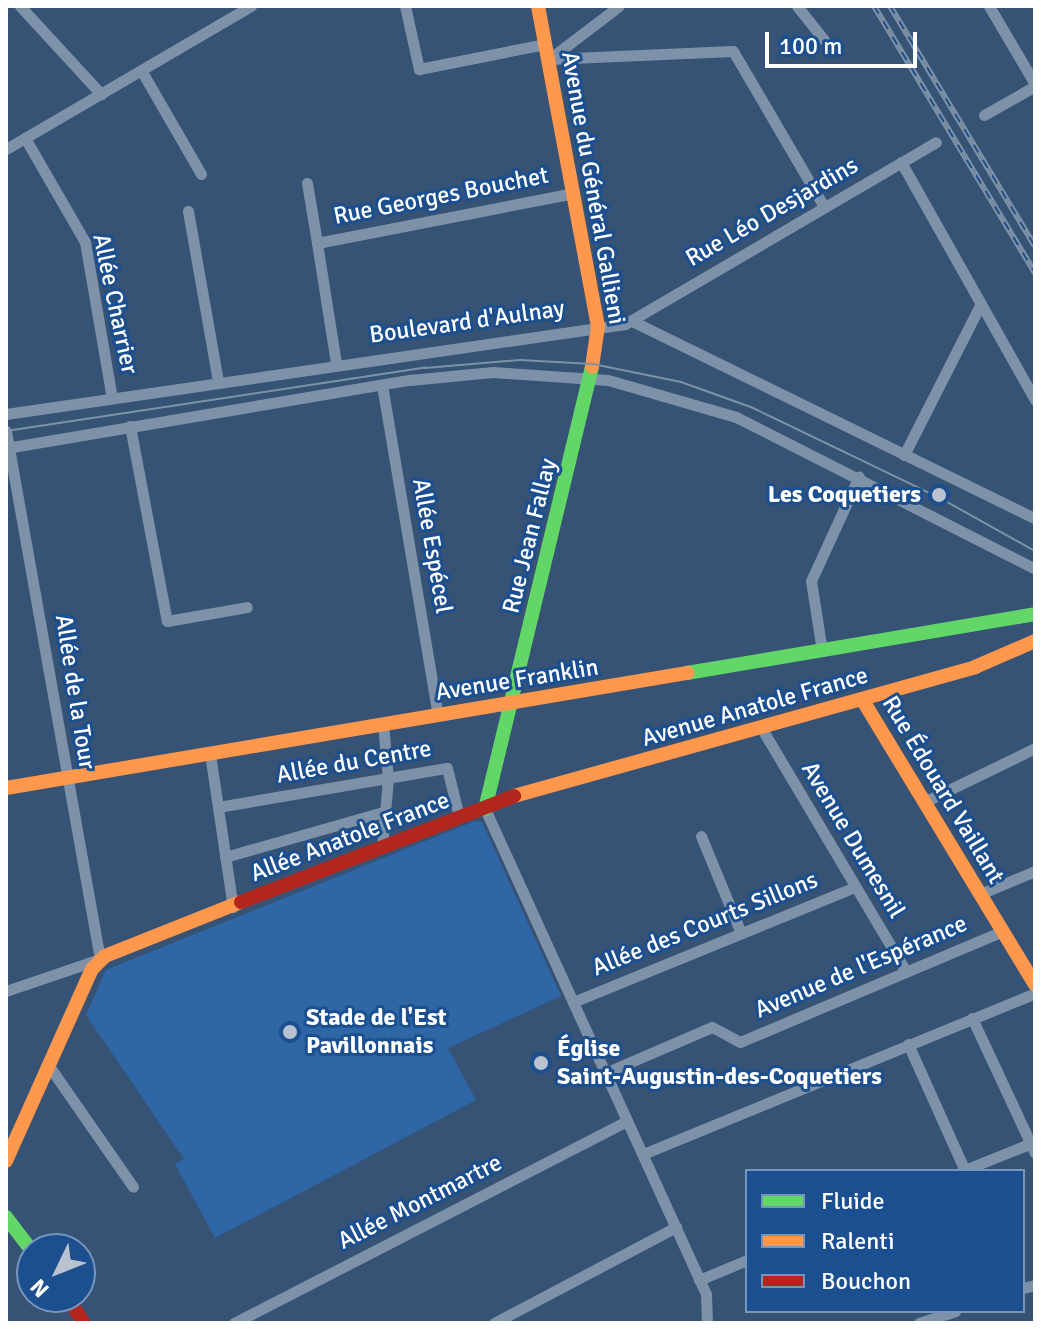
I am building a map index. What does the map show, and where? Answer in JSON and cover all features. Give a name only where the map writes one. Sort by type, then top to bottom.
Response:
[{"type":"street","points":[[20,6],[101,94]]},
{"type":"street","points":[[6,149],[251,6]]},
{"type":"street","points":[[405,6],[419,69],[546,52],[733,51],[824,207]]},
{"type":"street","name":"Avenue du Général Gallieni","points":[[538,6],[598,326],[591,378]]},
{"type":"street","points":[[546,52],[619,6]]},
{"type":"street","points":[[797,6],[824,40]]},
{"type":"street","points":[[984,115],[1035,85],[989,6]]},
{"type":"street","points":[[141,70],[201,174]]},
{"type":"street","name":"Allée Charrier","points":[[25,138],[85,242],[112,398]]},
{"type":"street","name":"Rue Léo Desjardins","points":[[632,321],[936,142]]},
{"type":"street","points":[[901,162],[1035,400]]},
{"type":"street","name":"Rue Georges Bouchet","points":[[307,183],[336,363]]},
{"type":"street","name":"Rue Georges Bouchet","points":[[317,243],[574,193]]},
{"type":"street","points":[[188,211],[218,381]]},
{"type":"street","points":[[904,455],[981,303]]},
{"type":"street","points":[[632,321],[1035,518]]},
{"type":"street","name":"Boulevard d'Aulnay","points":[[6,414],[632,321]]},
{"type":"street","name":"Boulevard d'Aulnay","points":[[9,447],[382,385],[493,372],[591,378],[648,388],[736,417],[859,476],[1035,569]]},
{"type":"street","name":"Rue Jean Fallay","points":[[485,809],[591,378]]},
{"type":"street","name":"Allée Espécel","points":[[382,385],[438,715]]},
{"type":"street","points":[[130,426],[167,621],[247,607]]},
{"type":"street","name":"Allée de la Tour","points":[[6,431],[100,959]]},
{"type":"street","points":[[822,651],[811,581],[859,476]]},
{"type":"street","name":"Avenue Franklin","points":[[6,788],[1035,614]]},
{"type":"street","name":"Avenue Anatole France","points":[[485,809],[975,667],[1035,641]]},
{"type":"street","name":"Rue Édouard Vaillant","points":[[862,699],[1035,986]]},
{"type":"street","points":[[382,847],[388,779],[383,724]]},
{"type":"street","name":"Avenue Dumesnil","points":[[762,729],[906,972]]},
{"type":"street","points":[[924,802],[1035,748]]},
{"type":"street","points":[[210,754],[233,907]]},
{"type":"street","name":"Allée du Centre","points":[[218,807],[447,768],[459,817]]},
{"type":"street","points":[[485,809],[706,1294],[707,1323]]},
{"type":"street","name":"Allée Anatole France","points":[[100,959],[485,809]]},
{"type":"street","points":[[225,857],[386,811]]},
{"type":"street","points":[[701,836],[741,933]]},
{"type":"street","points":[[980,894],[1035,871]]},
{"type":"street","name":"Allée des Courts Sillons","points":[[573,1002],[855,887]]},
{"type":"street","name":"Avenue de l'Espérance","points":[[605,1073],[712,1027],[740,1042],[1003,931]]},
{"type":"street","points":[[6,991],[100,959]]},
{"type":"street","points":[[6,1161],[100,959]]},
{"type":"street","points":[[643,1154],[972,1018],[1035,986]]},
{"type":"street","points":[[970,1169],[1034,1146],[972,1018]]},
{"type":"street","points":[[908,1044],[963,1169]]},
{"type":"street","points":[[49,1066],[133,1187]]},
{"type":"street","name":"Allée Montmartre","points":[[234,1323],[627,1121]]},
{"type":"street","points":[[6,1217],[18,1233]]},
{"type":"street","points":[[494,1323],[676,1227]]},
{"type":"street","points":[[699,1280],[745,1261]]},
{"type":"street","points":[[919,1323],[949,1313]]},
{"type":"shaded area","name":"Stade de l'Est Pavillonnais","points":[[475,821],[482,822],[561,996],[448,1048],[476,1100],[215,1238],[175,1164],[184,1159],[86,1015],[106,970]]},
{"type":"tram line","points":[[6,431],[425,368],[520,360],[593,364],[681,382],[751,407],[940,498],[1035,551]]},
{"type":"railway","points":[[874,6],[1035,273]]},
{"type":"railway","points":[[890,6],[1035,246]]},
{"type":"traffic: fast","points":[[485,809],[592,367]]},
{"type":"traffic: fast","points":[[687,673],[1035,614]]},
{"type":"traffic: fast","points":[[6,1217],[18,1233]]},
{"type":"traffic: slow","points":[[538,6],[598,326],[592,367]]},
{"type":"traffic: slow","points":[[514,796],[975,667],[1035,641]]},
{"type":"traffic: slow","points":[[6,788],[687,673]]},
{"type":"traffic: slow","points":[[862,699],[1035,985]]},
{"type":"traffic: slow","points":[[6,1161],[92,969],[105,956],[241,902]]},
{"type":"traffic: jam","points":[[241,902],[514,796]]},
{"type":"traffic: jam","points":[[77,1313],[84,1323]]},
{"type":"place","name":"Les Coquetiers","points":[[939,495]]},
{"type":"place","name":"Stade de l'Est Pavillonnais","points":[[290,1032]]},
{"type":"place","name":"Église Saint-Augustin-des-Coquetiers","points":[[541,1063]]}]
